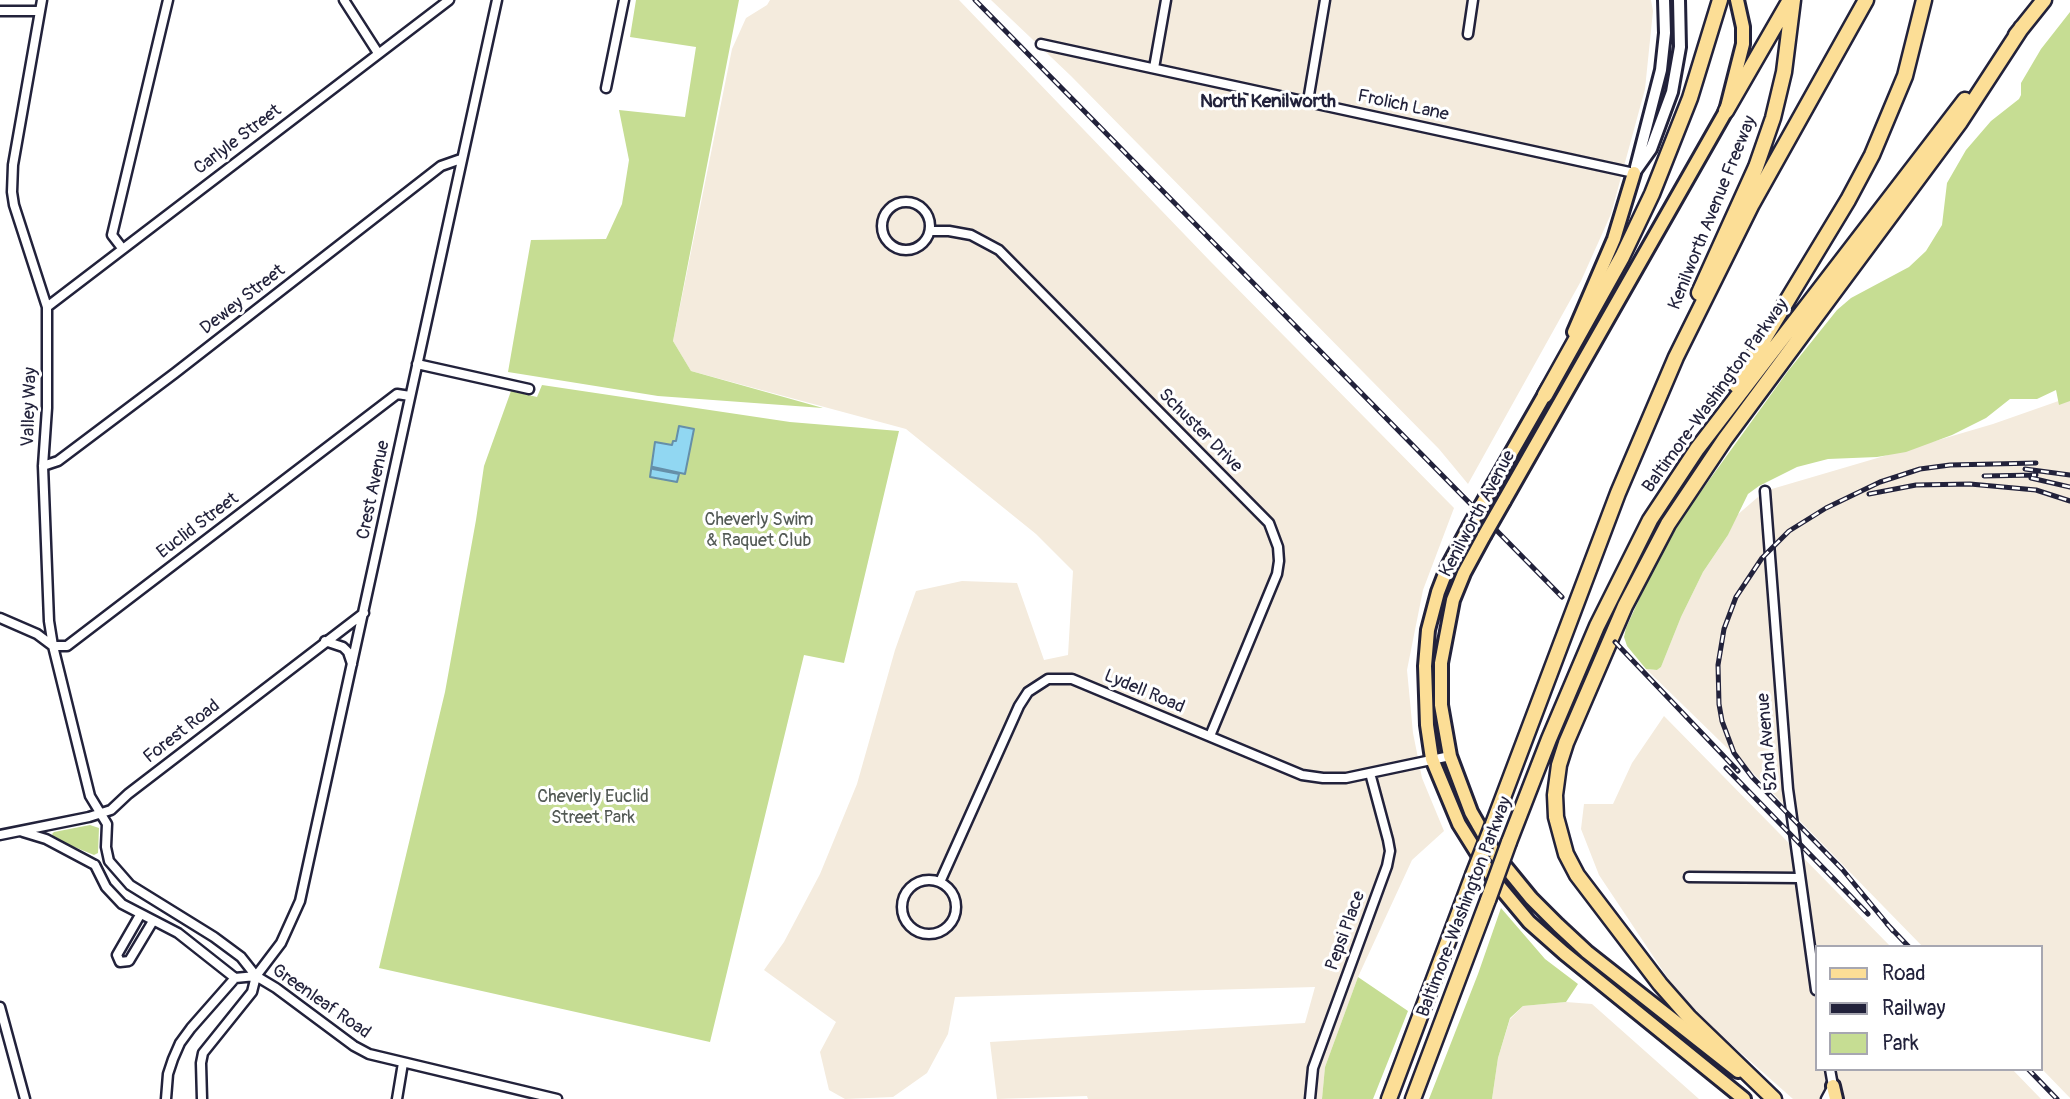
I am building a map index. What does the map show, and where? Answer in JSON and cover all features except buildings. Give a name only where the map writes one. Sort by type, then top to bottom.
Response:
[{"type":"highway","points":[[1545,395],[1617,267],[1653,194],[1693,89],[1720,0]]},
{"type":"highway","points":[[1726,111],[1792,0]]},
{"type":"highway","name":"Kenilworth Avenue Freeway","points":[[1676,357],[1704,278],[1756,167],[1777,104],[1787,53],[1792,0]]},
{"type":"highway","name":"Baltimore-Washington Parkway","points":[[1389,1099],[1618,493],[1676,357],[1752,204],[1866,0]]},
{"type":"highway","points":[[1697,449],[1872,155],[1902,84],[1924,0]]},
{"type":"highway","name":"Baltimore-Washington Parkway","points":[[1412,1099],[1549,739],[1611,595],[1646,527],[1697,449],[2044,0]]},
{"type":"highway","points":[[1774,1099],[1689,1017],[1660,984],[1577,874],[1566,854],[1556,817],[1555,782],[1566,743],[1625,606],[1668,524],[1725,439],[1960,122],[2022,27]]},
{"type":"main road","name":"Kenilworth Avenue","points":[[1664,0],[1665,33],[1661,70],[1634,173],[1609,252],[1545,395],[1448,566],[1428,630],[1424,694],[1432,759],[1444,793],[1468,841],[1494,880],[1529,922],[1564,953],[1744,1099]]},
{"type":"main road","name":"Kenilworth Avenue","points":[[1634,173],[1651,149],[1672,92],[1680,47],[1679,0]]},
{"type":"main road","name":"Kenilworth Avenue","points":[[1737,0],[1743,27],[1743,44],[1726,111],[1464,573],[1453,600],[1444,643],[1441,705],[1450,756],[1471,812],[1495,854],[1531,898],[1587,952],[1774,1099]]},
{"type":"street","name":"Valley Way","points":[[42,0],[12,179],[14,205],[47,307],[47,408],[43,466],[48,598],[53,646],[90,796],[102,814]]},
{"type":"street","points":[[122,248],[112,235],[168,0]]},
{"type":"street","points":[[344,0],[378,53]]},
{"type":"street","name":"Carlyle Street","points":[[47,307],[449,0]]},
{"type":"street","name":"Crest Avenue","points":[[202,1099],[203,1053],[251,992],[256,976],[281,943],[300,901],[497,0]]},
{"type":"street","points":[[606,88],[624,0]]},
{"type":"street","points":[[1154,68],[1166,0]]},
{"type":"street","points":[[1308,101],[1325,0]]},
{"type":"street","points":[[1468,34],[1473,0]]},
{"type":"street","points":[[0,11],[40,11]]},
{"type":"street","name":"Frolich Lane","points":[[1041,44],[1634,173]]},
{"type":"street","name":"Dewey Street","points":[[43,466],[58,461],[175,373],[441,166],[461,159]]},
{"type":"street","points":[[915,203],[928,216],[930,231],[919,246],[911,250],[897,248],[883,233],[883,218],[896,204],[915,203]]},
{"type":"street","name":"Schuster Drive","points":[[930,231],[948,231],[971,236],[999,250],[1269,523],[1278,547],[1277,574],[1209,736]]},
{"type":"street","points":[[417,364],[529,388]]},
{"type":"street","name":"Euclid Street","points":[[53,646],[66,646],[397,394],[410,396]]},
{"type":"street","name":"52nd Avenue","points":[[1765,491],[1788,789],[1814,977]]},
{"type":"street","name":"Forest Road","points":[[0,835],[111,810],[128,794],[364,612]]},
{"type":"street","points":[[0,618],[37,634],[53,646]]},
{"type":"street","points":[[326,641],[344,647],[353,664]]},
{"type":"street","name":"Lydell Road","points":[[940,882],[1019,706],[1028,692],[1048,679],[1072,679],[1302,775],[1335,778],[1450,756]]},
{"type":"street","name":"Pepsi Place","points":[[1310,1099],[1313,1068],[1387,866],[1390,851],[1370,773]]},
{"type":"street","points":[[95,865],[109,861],[106,847],[107,824],[102,814]]},
{"type":"street","points":[[20,831],[46,839],[95,865],[114,896],[140,915],[165,925],[235,978]]},
{"type":"street","name":"Greenleaf Road","points":[[109,861],[130,885],[214,937],[241,957],[256,976],[369,1054],[557,1099]]},
{"type":"street","points":[[1689,877],[1799,878]]},
{"type":"street","points":[[933,880],[940,882],[956,900],[955,916],[951,923],[938,933],[922,934],[909,925],[902,910],[902,902],[905,894],[917,883],[933,880]]},
{"type":"street","points":[[140,915],[117,955],[120,962],[129,961],[153,921]]},
{"type":"street","points":[[166,1099],[168,1074],[180,1043],[235,978],[256,976]]},
{"type":"street","points":[[0,1007],[25,1099]]},
{"type":"street","points":[[397,1099],[403,1063]]},
{"type":"street","points":[[1826,1099],[1835,1093],[1830,1071]]},
{"type":"shaded area","points":[[770,0],[959,0],[1210,261],[1454,508],[1423,590],[1407,670],[1413,733],[1422,778],[1444,831],[1412,860],[1358,977],[1325,1067],[1322,1099],[1088,1099],[1087,1096],[997,1099],[990,1042],[1305,1023],[1315,987],[955,997],[948,1034],[927,1073],[893,1097],[845,1099],[829,1090],[820,1052],[836,1022],[764,970],[784,942],[820,874],[857,784],[895,650],[916,591],[962,581],[1017,583],[1044,660],[1068,655],[1073,571],[1036,534],[906,429],[691,371],[673,341],[732,49],[746,18],[767,5]]},
{"type":"shaded area","points":[[991,0],[1651,0],[1653,11],[1645,89],[1611,214],[1581,281],[1468,484],[1439,449],[1071,76]]},
{"type":"shaded area","points":[[2070,397],[2070,1098],[2042,1069],[2042,945],[1921,945],[1760,780],[1646,669],[1657,670],[1661,667],[1703,572],[1728,535],[1736,516],[1765,491],[1993,424]]},
{"type":"shaded area","points":[[1664,716],[1889,945],[1814,945],[1814,1071],[2014,1071],[2041,1099],[1793,1099],[1715,1030],[1675,989],[1599,875],[1581,829],[1584,804],[1613,804],[1632,763]]},
{"type":"shaded area","points":[[1566,1002],[1592,1004],[1699,1099],[1492,1099],[1498,1058],[1510,1019],[1523,1006]]},
{"type":"green space","points":[[636,0],[739,0],[673,341],[691,371],[823,408],[658,396],[508,372],[531,240],[606,239],[622,204],[629,160],[619,110],[685,117],[696,47],[630,37]]},
{"type":"green space","points":[[2070,12],[2070,401],[2059,405],[2056,390],[2037,399],[2010,399],[1986,418],[1952,435],[1906,452],[1877,457],[1828,459],[1797,467],[1759,486],[1748,494],[1728,535],[1703,572],[1661,667],[1657,670],[1646,669],[1627,646],[1624,637],[1626,628],[1652,571],[1681,519],[1788,371],[1837,310],[1851,298],[1909,267],[1926,251],[1942,225],[1947,183],[1966,150],[1991,121],[2019,99],[2021,83],[2041,49]]},
{"type":"green space","name":"Cheverly Euclid Street Park","points":[[542,385],[790,422],[899,431],[844,663],[804,655],[710,1042],[379,968],[445,692],[484,466],[511,391],[537,397]]},
{"type":"green space","points":[[90,825],[99,828],[98,853],[94,855],[55,839],[52,834],[54,832]]},
{"type":"green space","points":[[1501,908],[1545,959],[1578,984],[1566,1002],[1523,1006],[1510,1018],[1498,1058],[1492,1099],[1429,1099],[1478,974]]},
{"type":"green space","points":[[1358,977],[1408,1011],[1373,1099],[1322,1099],[1325,1067]]},
{"type":"water","points":[[679,426],[694,429],[685,474],[653,467],[679,474],[677,482],[650,477],[655,442],[672,445],[673,441],[676,441]]},
{"type":"railway","points":[[975,0],[1562,597]]},
{"type":"railway","points":[[1893,931],[1842,869],[1752,777],[1734,753],[1722,721],[1719,704],[1718,665],[1724,629],[1736,597],[1762,558],[1789,531],[1826,508],[1880,482],[1920,469],[1950,465],[2036,463]]},
{"type":"railway","points":[[2025,469],[2070,475]]},
{"type":"railway","points":[[1984,476],[2036,475]]},
{"type":"railway","points":[[2031,478],[2070,487]]},
{"type":"railway","points":[[1869,494],[1916,485],[1970,484],[2036,490],[2070,501]]},
{"type":"railway","points":[[1615,642],[1738,771]]},
{"type":"railway","points":[[1726,768],[1868,914]]},
{"type":"railway","points":[[1887,924],[1907,945]]},
{"type":"railway","points":[[2030,1071],[2057,1099]]},
{"type":"district","name":"North Kenilworth","points":[[1268,102]]},
{"type":"park label","name":"Cheverly Swim & Raquet Club","points":[[759,530]]}]
